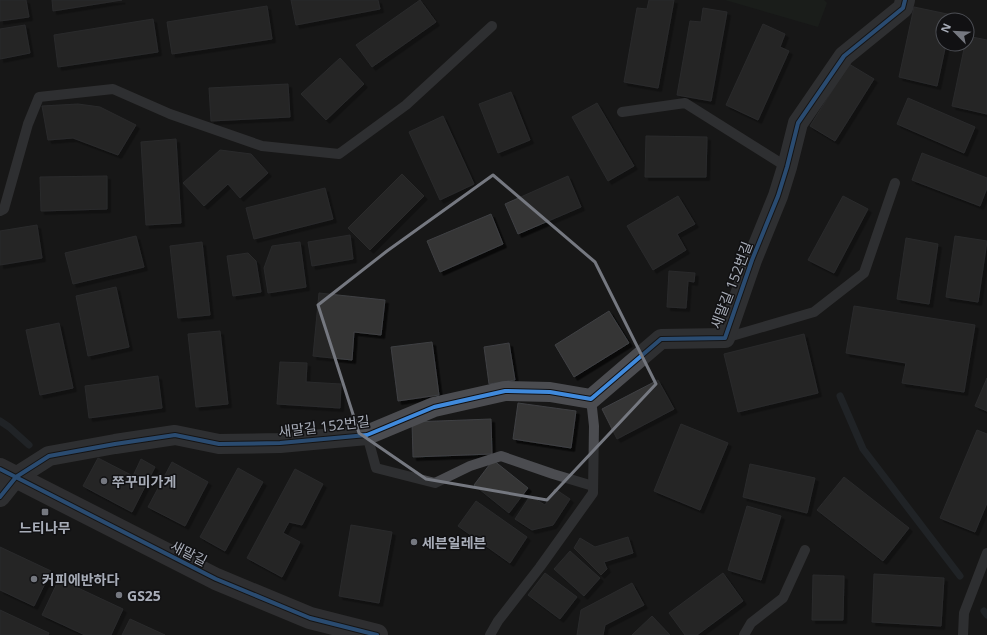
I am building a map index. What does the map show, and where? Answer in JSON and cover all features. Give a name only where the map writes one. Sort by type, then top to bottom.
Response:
[{"type":"street","name":"새말길 152번길","points":[[0,497],[8,473],[49,456],[115,444],[175,435],[220,444],[280,443],[367,434],[434,407],[505,391],[550,392],[590,399],[661,339],[725,338],[752,260],[778,196],[798,123],[844,56],[903,8],[905,0]]},
{"type":"street","name":"새말길","points":[[8,473],[216,579],[310,618],[377,635]]},
{"type":"lane","points":[[0,211],[4,209],[28,124],[39,97],[113,89],[170,114],[262,146],[339,154],[406,105],[492,26]]},
{"type":"lane","points":[[622,112],[685,103],[787,167]]},
{"type":"lane","points":[[725,338],[814,312],[864,273],[895,184]]},
{"type":"lane","points":[[490,635],[498,621],[540,567],[593,493],[594,426],[590,399]]},
{"type":"lane","points":[[367,434],[376,468],[434,483],[470,466],[501,456],[593,486]]},
{"type":"lane","points":[[744,635],[751,623],[783,598],[805,550]]},
{"type":"lane","points":[[964,635],[964,613],[987,552]]},
{"type":"highlighted area","points":[[493,175],[595,262],[656,384],[547,500],[426,479],[359,433],[318,305],[387,251]]},
{"type":"shaded area","points":[[725,0],[824,0],[827,3],[818,27]]},
{"type":"building","points":[[0,0],[26,0],[29,17],[0,21]]},
{"type":"building","points":[[52,0],[122,0],[53,11]]},
{"type":"building","points":[[291,0],[378,0],[380,9],[296,25]]},
{"type":"building","points":[[420,0],[436,22],[372,67],[356,45]]},
{"type":"building","points":[[649,0],[674,0],[658,88],[624,82],[637,8],[647,9]]},
{"type":"building","points":[[267,6],[272,39],[172,54],[167,22]]},
{"type":"building","points":[[914,7],[938,12],[935,12],[935,52],[944,52],[937,86],[899,77]]},
{"type":"building","points":[[703,8],[727,12],[711,101],[677,95],[690,21],[701,22]]},
{"type":"building","points":[[153,19],[158,52],[58,67],[54,35]]},
{"type":"building","points":[[763,24],[785,34],[780,47],[789,51],[758,120],[726,105]]},
{"type":"building","points":[[25,25],[30,53],[0,59],[0,29]]},
{"type":"building","points":[[975,38],[987,40],[987,114],[952,106],[963,52],[975,52]]},
{"type":"building","points":[[340,58],[364,84],[326,120],[301,94]]},
{"type":"building","points":[[849,64],[874,79],[835,141],[810,126]]},
{"type":"building","points":[[288,84],[290,117],[211,121],[209,88]]},
{"type":"building","points":[[511,92],[530,140],[498,153],[479,104]]},
{"type":"building","points":[[908,98],[975,127],[964,153],[897,124]]},
{"type":"building","points":[[597,103],[634,166],[608,181],[572,117]]},
{"type":"building","points":[[78,104],[100,107],[136,125],[118,155],[73,138],[48,140],[42,106]]},
{"type":"building","points":[[443,116],[474,184],[440,200],[409,132]]},
{"type":"building","points":[[646,136],[707,137],[706,177],[645,177]]},
{"type":"building","points":[[176,139],[181,223],[146,225],[141,142]]},
{"type":"building","points":[[220,150],[251,154],[268,173],[240,198],[228,184],[204,206],[183,183]]},
{"type":"building","points":[[922,153],[987,178],[987,188],[980,206],[912,180]]},
{"type":"building","points":[[402,174],[424,196],[370,250],[348,228]]},
{"type":"building","points":[[107,176],[107,209],[41,211],[40,177]]},
{"type":"building","points":[[568,176],[581,207],[518,234],[505,204]]},
{"type":"building","points":[[325,188],[333,219],[254,239],[246,208]]},
{"type":"building","points":[[678,196],[695,224],[677,234],[686,250],[653,270],[627,226]]},
{"type":"building","points":[[843,196],[868,209],[834,273],[808,260]]},
{"type":"building","points":[[491,214],[503,244],[440,272],[427,241]]},
{"type":"building","points":[[37,225],[42,258],[0,265],[0,231]]},
{"type":"building","points":[[350,235],[353,259],[312,266],[308,242]]},
{"type":"building","points":[[136,236],[144,267],[73,284],[65,253]]},
{"type":"building","points":[[955,236],[987,241],[978,302],[946,297]]},
{"type":"building","points":[[906,238],[938,244],[929,304],[897,299]]},
{"type":"building","points":[[202,242],[210,315],[178,318],[170,246]]},
{"type":"building","points":[[300,242],[306,287],[268,293],[264,268],[272,246]]},
{"type":"building","points":[[248,253],[256,261],[261,292],[233,296],[227,256]]},
{"type":"building","points":[[669,271],[695,273],[694,282],[688,281],[686,308],[667,307]]},
{"type":"building","points":[[116,287],[129,347],[88,356],[76,296]]},
{"type":"building","points":[[319,293],[385,300],[381,335],[354,332],[352,360],[313,356]]},
{"type":"building","points":[[854,306],[975,325],[964,392],[902,383],[906,363],[846,353]]},
{"type":"building","points":[[609,311],[629,343],[574,377],[555,345]]},
{"type":"building","points":[[59,323],[73,388],[40,395],[26,330]]},
{"type":"building","points":[[220,331],[228,404],[196,407],[188,334]]},
{"type":"building","points":[[804,334],[818,393],[738,412],[724,354]]},
{"type":"building","points":[[432,342],[439,395],[398,401],[391,347]]},
{"type":"building","points":[[509,343],[515,380],[489,384],[484,347]]},
{"type":"building","points":[[280,362],[307,363],[306,382],[341,384],[340,408],[277,404]]},
{"type":"building","points":[[158,376],[162,408],[89,418],[85,386]]},
{"type":"building","points":[[987,378],[987,411],[975,406]]},
{"type":"building","points":[[658,380],[674,409],[617,439],[602,409]]},
{"type":"building","points":[[518,403],[576,411],[571,448],[513,439]]},
{"type":"building","points":[[491,419],[492,454],[413,457],[412,422]]},
{"type":"building","points":[[681,424],[728,443],[700,510],[654,491]]},
{"type":"building","points":[[977,430],[987,434],[987,503],[975,532],[940,518]]},
{"type":"building","points":[[98,458],[133,476],[141,459],[155,467],[132,512],[83,486]]},
{"type":"building","points":[[493,460],[528,488],[509,513],[474,485]]},
{"type":"building","points":[[172,462],[208,482],[185,526],[148,507]]},
{"type":"building","points":[[750,464],[815,478],[807,513],[743,497]]},
{"type":"building","points":[[238,468],[263,482],[225,551],[200,537]]},
{"type":"building","points":[[295,469],[323,484],[302,525],[289,522],[283,533],[300,542],[282,577],[247,558]]},
{"type":"building","points":[[844,477],[909,528],[883,561],[817,510]]},
{"type":"building","points":[[555,489],[570,499],[553,525],[532,530],[515,519],[530,496],[545,505]]},
{"type":"building","points":[[476,501],[527,537],[510,563],[458,526]]},
{"type":"building","points":[[747,506],[781,516],[761,580],[728,570]]},
{"type":"building","points":[[351,525],[392,532],[379,603],[339,596]]},
{"type":"building","points":[[628,537],[633,553],[604,562],[607,569],[601,575],[574,548],[580,538],[595,547]]},
{"type":"building","points":[[0,547],[51,571],[34,606],[0,590]]},
{"type":"building","points":[[570,551],[600,578],[584,596],[554,569]]},
{"type":"building","points":[[545,573],[577,597],[560,619],[528,595]]},
{"type":"building","points":[[723,573],[743,601],[697,635],[685,635],[669,613]]},
{"type":"building","points":[[874,574],[944,578],[941,626],[872,622]]},
{"type":"building","points":[[813,575],[844,576],[843,620],[812,620]]},
{"type":"building","points":[[59,579],[123,609],[111,635],[85,635],[42,615]]},
{"type":"building","points":[[632,583],[644,605],[605,625],[603,635],[577,635],[581,610]]},
{"type":"building","points":[[0,610],[49,633],[48,635],[0,635]]},
{"type":"building","points":[[652,616],[670,635],[632,635]]},
{"type":"building","points":[[130,619],[165,635],[122,635]]},
{"type":"waterway","points":[[840,396],[863,449],[960,576]]},
{"type":"waterway","points":[[0,421],[29,445]]},
{"type":"waterway","points":[[984,611],[987,615]]},
{"type":"cycle path","points":[[0,497],[16,477],[49,456],[115,444],[175,435],[219,444],[280,443],[367,435],[434,407],[505,391],[550,392],[591,399],[661,339],[725,338],[752,260],[778,196],[798,123],[844,56],[903,8],[905,0]]},
{"type":"cycle path","points":[[0,469],[216,579],[310,618],[377,635]]},
{"type":"place","name":"쭈꾸미가게","points":[[104,481]]},
{"type":"place","name":"느티나무","points":[[45,512]]},
{"type":"place","name":"세븐일레븐","points":[[414,542]]},
{"type":"place","name":"커피에반하다","points":[[34,579]]},
{"type":"place","name":"GS25","points":[[119,595]]}]
